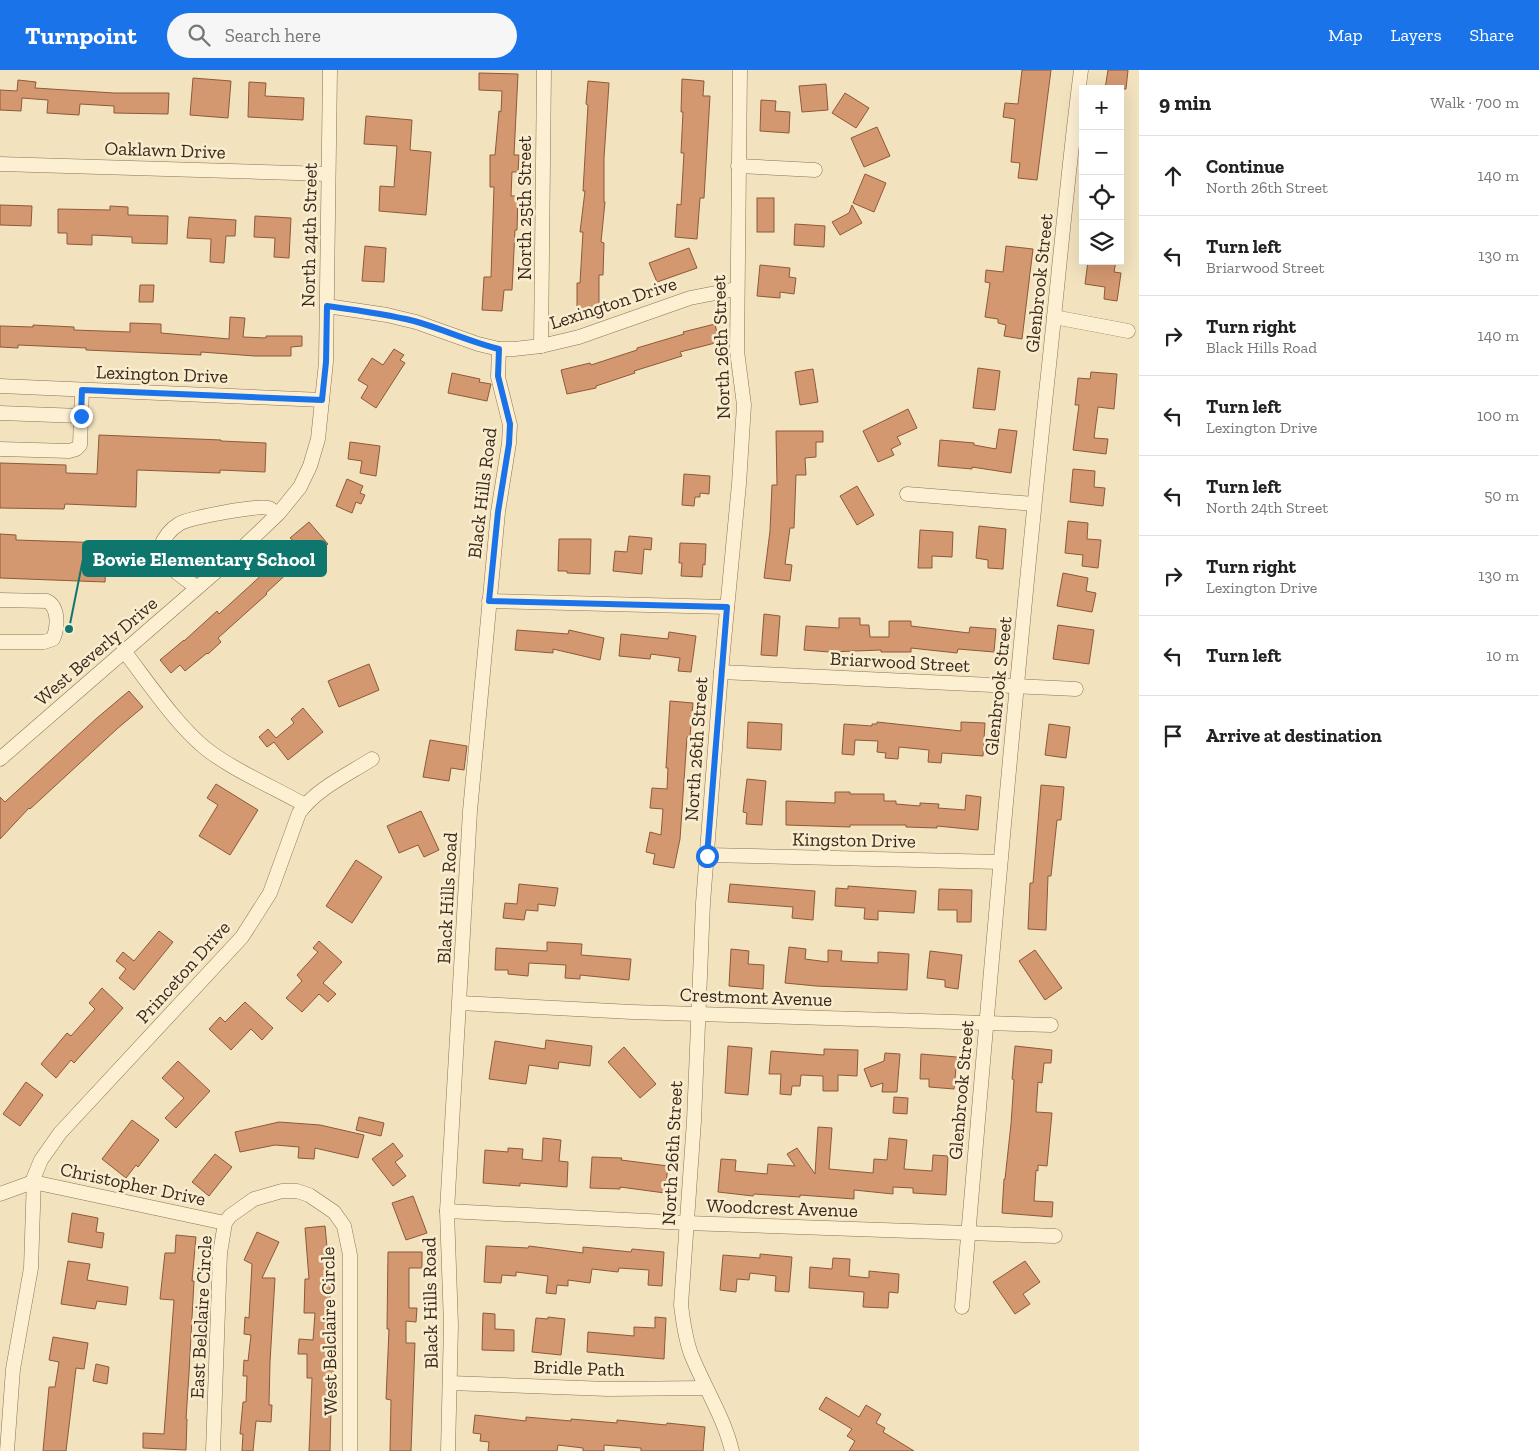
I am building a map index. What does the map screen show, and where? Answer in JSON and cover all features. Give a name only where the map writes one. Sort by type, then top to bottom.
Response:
[{"type":"street","name":"North 24th Street","points":[[322,400],[326,362],[330,70]]},
{"type":"street","name":"North 25th Street","points":[[541,346],[544,70]]},
{"type":"street","name":"North 26th Street","points":[[732,1451],[723,1423],[691,1353],[684,1328],[681,1305],[687,1224],[703,903],[744,405],[736,351],[740,70]]},
{"type":"street","name":"Glenbrook Street","points":[[962,1307],[1000,862],[1034,504],[1081,70]]},
{"type":"street","name":"Oaklawn Drive","points":[[0,164],[328,174]]},
{"type":"street","points":[[738,166],[815,170]]},
{"type":"street","name":"Lexington Drive","points":[[327,306],[387,315],[416,322],[478,344],[499,349],[541,346],[579,337],[690,298],[736,289]]},
{"type":"street","points":[[1054,317],[1128,331]]},
{"type":"street","name":"Black Hills Road","points":[[448,1451],[451,1325],[447,1212],[470,811],[498,512],[509,444],[510,424],[498,376],[499,349]]},
{"type":"street","name":"Lexington Drive","points":[[0,386],[322,400]]},
{"type":"street","points":[[0,450],[69,451],[76,449],[80,445],[82,390]]},
{"type":"street","name":"West Beverly Drive","points":[[0,759],[234,556],[277,514],[300,487],[310,466],[318,439],[322,400]]},
{"type":"street","points":[[0,413],[81,416]]},
{"type":"street","points":[[907,494],[1034,504]]},
{"type":"street","points":[[197,588],[174,571],[166,562],[160,548],[163,539],[169,531],[181,522],[249,508],[269,508],[277,514]]},
{"type":"street","points":[[0,600],[47,601],[53,604],[56,611],[55,635],[53,639],[44,642],[0,642]]},
{"type":"street","points":[[489,601],[727,607]]},
{"type":"street","points":[[124,651],[183,726],[206,748],[236,768],[305,804]]},
{"type":"street","name":"Briarwood Street","points":[[721,672],[1076,689]]},
{"type":"street","name":"Princeton Drive","points":[[7,1451],[13,1369],[31,1268],[33,1182],[41,1160],[60,1133],[242,937],[270,892],[299,813],[305,804],[318,793],[372,759]]},
{"type":"street","name":"Kingston Drive","points":[[707,856],[1000,862]]},
{"type":"street","name":"Crestmont Avenue","points":[[460,1003],[632,1012],[1051,1025]]},
{"type":"street","points":[[0,1194],[33,1182]]},
{"type":"street","name":"Christopher Drive","points":[[33,1182],[225,1222]]},
{"type":"street","name":"East Belclaire Circle","points":[[213,1451],[220,1253],[225,1222],[230,1216],[254,1199],[282,1191]]},
{"type":"street","name":"West Belclaire Circle","points":[[282,1191],[297,1191],[309,1195],[334,1212],[345,1230],[350,1256],[350,1451]]},
{"type":"street","name":"Woodcrest Avenue","points":[[447,1212],[687,1224],[1055,1236]]},
{"type":"street","name":"Bridle Path","points":[[450,1382],[608,1389],[706,1388]]},
{"type":"building","points":[[1022,70],[1051,70],[1037,180],[1018,178],[1020,163],[1011,162],[1015,119],[1003,117],[1005,103],[1018,104]]},
{"type":"building","points":[[1108,70],[1128,70],[1126,89],[1124,89],[1124,85],[1106,85]]},
{"type":"building","points":[[479,73],[518,74],[514,155],[519,155],[518,172],[512,172],[511,196],[518,196],[517,230],[515,230],[512,290],[504,290],[502,311],[482,310],[484,277],[491,277],[494,187],[490,187],[490,155],[495,155],[502,91],[479,90]]},
{"type":"building","points":[[193,78],[231,81],[228,118],[190,115]]},
{"type":"building","points":[[682,79],[704,81],[703,96],[710,96],[704,198],[700,198],[697,239],[675,237],[677,204],[681,205],[684,153],[681,153]]},
{"type":"building","points":[[18,80],[36,82],[35,88],[114,93],[169,93],[168,114],[114,113],[114,106],[80,104],[79,115],[47,113],[48,100],[22,98],[21,111],[0,110],[0,90],[17,91]]},
{"type":"building","points":[[588,81],[609,83],[604,158],[605,202],[601,242],[604,243],[603,275],[599,275],[599,318],[577,318],[577,283],[580,283],[583,232],[580,232],[585,191],[583,191]]},
{"type":"building","points":[[249,82],[266,83],[265,96],[304,98],[303,120],[248,117]]},
{"type":"building","points":[[826,84],[828,110],[802,112],[799,86]]},
{"type":"building","points":[[845,93],[869,108],[856,128],[832,113]]},
{"type":"building","points":[[761,100],[776,101],[775,111],[790,112],[789,133],[760,131]]},
{"type":"building","points":[[366,116],[412,120],[410,150],[431,152],[426,215],[379,211],[380,186],[394,187],[397,146],[364,144]]},
{"type":"building","points":[[877,127],[890,156],[864,167],[851,138]]},
{"type":"building","points":[[865,174],[886,183],[874,212],[853,203]]},
{"type":"building","points":[[757,198],[774,198],[774,232],[757,232]]},
{"type":"building","points":[[0,205],[32,206],[31,226],[0,225]]},
{"type":"building","points":[[852,205],[862,223],[840,235],[832,222],[849,213]]},
{"type":"building","points":[[110,206],[128,207],[128,215],[168,216],[167,244],[132,243],[132,237],[92,235],[92,245],[67,244],[67,233],[58,233],[58,209],[110,210]]},
{"type":"building","points":[[255,216],[291,218],[289,258],[274,257],[275,238],[254,237]]},
{"type":"building","points":[[189,217],[236,220],[235,236],[226,236],[224,263],[210,262],[211,239],[187,238]]},
{"type":"building","points":[[795,224],[825,226],[824,247],[794,245]]},
{"type":"building","points":[[365,246],[386,248],[384,282],[362,281]]},
{"type":"building","points":[[1006,246],[1033,249],[1022,339],[1004,336],[1006,325],[998,323],[998,319],[985,317],[990,283],[985,282],[986,270],[1003,272]]},
{"type":"building","points":[[689,248],[697,268],[657,282],[649,263]]},
{"type":"building","points":[[760,265],[790,268],[789,277],[796,278],[794,294],[780,292],[780,298],[757,296]]},
{"type":"building","points":[[1087,265],[1115,265],[1114,272],[1121,273],[1117,301],[1104,299],[1105,287],[1085,284]]},
{"type":"building","points":[[140,285],[154,285],[153,302],[139,302]]},
{"type":"building","points":[[230,317],[245,318],[243,337],[302,336],[302,346],[291,347],[291,356],[255,356],[201,352],[201,355],[18,345],[18,348],[0,347],[0,326],[33,327],[33,325],[74,327],[74,330],[130,332],[130,323],[161,324],[161,333],[229,339]]},
{"type":"building","points":[[715,324],[719,342],[680,352],[682,356],[634,371],[635,373],[596,386],[596,388],[567,394],[561,370],[590,363],[591,365],[637,350],[637,348],[684,334],[683,332]]},
{"type":"building","points":[[394,349],[404,355],[400,360],[405,363],[376,408],[361,398],[368,386],[358,380],[372,358],[383,365]]},
{"type":"building","points":[[978,368],[1000,371],[995,410],[973,408]]},
{"type":"building","points":[[813,369],[818,402],[800,405],[795,372]]},
{"type":"building","points":[[1091,372],[1117,374],[1114,409],[1098,407],[1094,438],[1108,439],[1106,454],[1073,450],[1079,405],[1075,405],[1078,378],[1090,379]]},
{"type":"building","points":[[452,373],[480,379],[479,382],[491,384],[487,401],[448,393]]},
{"type":"building","points":[[908,409],[917,428],[897,437],[901,444],[891,449],[894,455],[878,462],[863,431]]},
{"type":"building","points":[[999,429],[1017,431],[1011,473],[972,467],[972,469],[938,466],[940,440],[974,443],[974,445],[996,449]]},
{"type":"building","points":[[776,431],[823,431],[823,442],[816,442],[816,457],[805,458],[806,475],[796,475],[794,528],[790,528],[785,564],[792,565],[790,581],[764,578],[770,531],[772,485],[777,485]]},
{"type":"building","points":[[99,435],[266,443],[265,472],[220,470],[220,473],[137,470],[136,507],[65,504],[64,509],[0,508],[0,463],[66,465],[66,473],[97,474]]},
{"type":"building","points":[[350,442],[380,446],[376,476],[360,473],[362,461],[348,459]]},
{"type":"building","points":[[1073,469],[1095,471],[1094,487],[1105,488],[1103,506],[1070,502]]},
{"type":"building","points":[[684,474],[710,476],[709,494],[700,493],[700,497],[695,497],[694,506],[682,505]]},
{"type":"building","points":[[347,479],[363,486],[360,493],[365,495],[361,504],[356,502],[352,513],[336,506]]},
{"type":"building","points":[[857,486],[874,515],[857,525],[840,496]]},
{"type":"building","points":[[1068,521],[1088,523],[1087,539],[1101,540],[1098,568],[1082,566],[1083,555],[1065,553]]},
{"type":"building","points":[[309,522],[328,544],[310,560],[306,556],[218,638],[221,642],[208,654],[185,671],[180,665],[171,673],[160,660],[217,611],[219,614],[265,572],[263,570],[294,541],[290,538]]},
{"type":"building","points":[[979,526],[1006,529],[1003,569],[988,568],[988,560],[976,558]]},
{"type":"building","points":[[920,530],[953,532],[952,557],[932,556],[932,568],[918,568]]},
{"type":"building","points":[[0,534],[16,535],[16,540],[107,543],[105,582],[0,578]]},
{"type":"building","points":[[629,536],[652,538],[651,550],[644,549],[642,574],[613,571],[615,551],[627,552]]},
{"type":"building","points":[[559,539],[591,539],[590,574],[558,571]]},
{"type":"building","points":[[680,543],[706,544],[705,565],[703,564],[702,577],[681,576],[682,563],[679,563]]},
{"type":"building","points":[[1063,573],[1088,578],[1086,591],[1096,593],[1092,612],[1057,606]]},
{"type":"building","points":[[764,614],[780,616],[777,656],[761,655]]},
{"type":"building","points":[[839,618],[860,618],[860,625],[869,625],[870,637],[889,637],[889,621],[911,621],[911,626],[969,633],[970,627],[996,629],[994,652],[958,649],[957,653],[911,648],[911,652],[881,652],[881,650],[829,652],[804,650],[806,626],[839,628]]},
{"type":"building","points":[[1058,625],[1094,630],[1089,664],[1053,659]]},
{"type":"building","points":[[517,630],[568,634],[569,630],[604,638],[600,660],[553,649],[553,653],[515,650]]},
{"type":"building","points":[[669,632],[696,636],[691,672],[678,671],[680,658],[651,654],[650,659],[619,656],[621,634],[668,639]]},
{"type":"building","points":[[369,664],[379,690],[339,707],[328,681]]},
{"type":"building","points":[[129,691],[143,707],[29,808],[0,839],[0,797],[5,802]]},
{"type":"building","points":[[670,701],[693,703],[690,737],[687,737],[680,839],[674,868],[653,864],[655,854],[646,852],[650,832],[661,835],[663,809],[650,808],[652,788],[667,789],[668,768],[666,768]]},
{"type":"building","points":[[303,708],[323,732],[288,760],[274,742],[267,747],[259,737],[268,729],[276,738],[294,723],[291,719]]},
{"type":"building","points":[[748,722],[782,724],[781,750],[747,748]]},
{"type":"building","points":[[877,722],[961,731],[961,722],[985,723],[983,756],[942,753],[941,763],[928,762],[929,750],[899,747],[898,759],[885,758],[886,753],[877,752],[878,741],[855,740],[854,755],[842,754],[844,724],[872,726],[872,724],[877,724]]},
{"type":"building","points":[[1049,724],[1070,727],[1066,758],[1045,755]]},
{"type":"building","points":[[430,740],[467,746],[464,770],[451,768],[449,781],[423,777]]},
{"type":"building","points":[[747,779],[766,781],[762,825],[746,824],[747,813],[743,812]]},
{"type":"building","points":[[216,784],[258,810],[230,855],[199,836],[218,805],[207,798]]},
{"type":"building","points":[[1041,785],[1064,787],[1061,820],[1057,820],[1051,876],[1048,876],[1046,930],[1028,929],[1030,883],[1033,883]]},
{"type":"building","points":[[835,792],[884,794],[884,801],[896,801],[896,804],[920,806],[920,803],[939,804],[938,808],[965,810],[966,795],[981,797],[978,830],[937,826],[937,828],[906,827],[906,825],[850,825],[850,827],[786,825],[786,801],[835,803]]},
{"type":"building","points":[[421,811],[439,850],[424,857],[418,845],[399,853],[387,826]]},
{"type":"building","points":[[356,860],[382,877],[352,923],[326,906]]},
{"type":"building","points":[[519,884],[558,888],[555,906],[538,904],[538,911],[526,910],[524,920],[503,918],[505,903],[517,904]]},
{"type":"building","points":[[730,884],[815,891],[813,920],[792,918],[793,907],[728,902]]},
{"type":"building","points":[[848,886],[916,891],[914,913],[878,911],[878,920],[864,919],[865,908],[835,906],[836,888],[848,889]]},
{"type":"building","points":[[939,889],[972,890],[971,922],[957,922],[957,910],[938,910]]},
{"type":"building","points":[[159,931],[173,942],[134,990],[119,978],[126,969],[116,961],[123,952],[134,961]]},
{"type":"building","points":[[319,941],[342,962],[323,983],[336,994],[328,1002],[319,994],[302,1012],[286,998],[302,981],[297,975],[318,952],[313,948]]},
{"type":"building","points":[[547,942],[582,944],[581,955],[631,959],[629,980],[580,975],[580,979],[565,978],[566,965],[529,963],[528,976],[508,974],[508,970],[495,970],[496,948],[547,951]]},
{"type":"building","points":[[789,947],[806,949],[805,959],[828,962],[828,950],[842,951],[841,961],[878,963],[878,952],[909,954],[907,990],[785,983]]},
{"type":"building","points":[[731,949],[749,951],[748,964],[764,965],[763,989],[729,986]]},
{"type":"building","points":[[1035,950],[1062,988],[1045,1000],[1019,961]]},
{"type":"building","points":[[930,951],[962,955],[958,989],[945,987],[945,980],[927,978]]},
{"type":"building","points":[[102,988],[123,1008],[74,1063],[71,1060],[56,1078],[41,1064],[67,1033],[71,1036],[95,1009],[89,1003]]},
{"type":"building","points":[[245,1002],[273,1028],[262,1040],[251,1029],[231,1050],[209,1029],[220,1017],[225,1022]]},
{"type":"building","points":[[546,1040],[592,1046],[590,1066],[559,1062],[558,1069],[529,1065],[526,1084],[489,1079],[495,1041],[545,1049]]},
{"type":"building","points":[[728,1046],[752,1048],[748,1095],[725,1093]]},
{"type":"building","points":[[1015,1046],[1052,1050],[1051,1063],[1044,1063],[1042,1083],[1038,1082],[1036,1112],[1052,1113],[1047,1166],[1038,1165],[1038,1171],[1036,1170],[1034,1201],[1053,1202],[1052,1217],[1002,1213],[1011,1124]]},
{"type":"building","points":[[624,1047],[656,1084],[640,1098],[608,1062]]},
{"type":"building","points":[[824,1049],[858,1050],[857,1076],[838,1075],[838,1091],[823,1091],[823,1076],[801,1075],[800,1086],[792,1086],[791,1095],[780,1094],[781,1074],[769,1074],[771,1051],[824,1055]]},
{"type":"building","points":[[885,1053],[900,1054],[897,1092],[882,1092],[883,1083],[871,1087],[864,1069],[884,1061]]},
{"type":"building","points":[[921,1054],[957,1057],[954,1089],[929,1087],[929,1079],[920,1079]]},
{"type":"building","points":[[178,1061],[210,1091],[176,1128],[165,1118],[184,1098],[162,1078]]},
{"type":"building","points":[[26,1082],[43,1095],[20,1126],[3,1114]]},
{"type":"building","points":[[894,1097],[908,1098],[907,1114],[893,1113]]},
{"type":"building","points":[[359,1117],[384,1123],[381,1136],[356,1130]]},
{"type":"building","points":[[132,1120],[159,1140],[138,1167],[136,1165],[126,1178],[102,1159]]},
{"type":"building","points":[[279,1122],[320,1125],[364,1135],[358,1158],[315,1148],[314,1159],[298,1158],[299,1147],[275,1145],[240,1152],[235,1132]]},
{"type":"building","points":[[818,1127],[832,1128],[829,1169],[873,1173],[874,1159],[887,1160],[889,1138],[907,1140],[904,1169],[932,1171],[933,1155],[948,1156],[946,1195],[913,1193],[913,1188],[893,1187],[893,1194],[854,1190],[854,1199],[800,1195],[800,1197],[754,1194],[753,1196],[718,1192],[721,1159],[736,1160],[735,1171],[767,1174],[768,1164],[795,1166],[787,1154],[797,1148],[815,1174]]},
{"type":"building","points":[[543,1138],[561,1140],[559,1161],[568,1162],[567,1187],[520,1183],[520,1186],[483,1183],[485,1150],[508,1152],[508,1148],[523,1149],[522,1159],[542,1161]]},
{"type":"building","points":[[393,1143],[403,1156],[395,1162],[406,1176],[393,1186],[372,1159]]},
{"type":"building","points":[[215,1154],[232,1167],[209,1196],[192,1182]]},
{"type":"building","points":[[592,1157],[622,1158],[621,1160],[668,1166],[665,1193],[620,1187],[620,1189],[590,1188]]},
{"type":"building","points":[[413,1196],[427,1233],[406,1240],[392,1203]]},
{"type":"building","points":[[72,1213],[98,1218],[96,1232],[104,1233],[102,1248],[68,1242]]},
{"type":"building","points":[[325,1226],[330,1279],[330,1322],[333,1323],[331,1363],[334,1363],[330,1451],[309,1451],[312,1378],[307,1378],[307,1354],[298,1354],[299,1339],[313,1340],[315,1313],[304,1313],[305,1279],[309,1279],[305,1228]]},
{"type":"building","points":[[257,1232],[279,1242],[262,1278],[275,1278],[270,1362],[269,1405],[272,1405],[271,1422],[256,1421],[253,1451],[242,1451],[243,1434],[240,1434],[243,1402],[246,1402],[247,1376],[243,1376],[244,1360],[248,1361],[251,1335],[244,1334],[245,1317],[249,1318],[252,1264],[244,1260]]},
{"type":"building","points":[[176,1235],[196,1237],[192,1281],[194,1281],[186,1450],[143,1448],[143,1433],[164,1434],[174,1300],[160,1299],[165,1253],[175,1253]]},
{"type":"building","points":[[486,1246],[528,1248],[529,1246],[583,1253],[583,1247],[631,1252],[632,1249],[664,1252],[662,1286],[648,1285],[649,1270],[619,1268],[618,1272],[592,1269],[590,1283],[568,1280],[568,1286],[557,1285],[556,1294],[546,1293],[548,1276],[516,1272],[516,1276],[502,1275],[501,1283],[484,1282]]},
{"type":"building","points":[[388,1252],[422,1252],[422,1268],[409,1268],[409,1308],[417,1308],[416,1322],[406,1321],[406,1343],[415,1343],[411,1451],[390,1451],[391,1400],[386,1399],[389,1329],[387,1329]]},
{"type":"building","points":[[760,1254],[792,1257],[789,1292],[775,1291],[776,1276],[750,1273],[749,1280],[737,1279],[736,1292],[720,1290],[723,1255],[760,1258]]},
{"type":"building","points":[[833,1258],[850,1259],[849,1276],[869,1278],[869,1271],[899,1274],[898,1293],[889,1292],[888,1308],[863,1307],[864,1292],[809,1288],[810,1267],[832,1269]]},
{"type":"building","points":[[68,1261],[90,1264],[87,1280],[128,1287],[126,1305],[97,1301],[95,1309],[61,1304]]},
{"type":"building","points":[[1025,1261],[1040,1282],[1023,1294],[1030,1304],[1015,1314],[993,1282]]},
{"type":"building","points":[[483,1313],[495,1314],[495,1329],[514,1330],[514,1351],[482,1350]]},
{"type":"building","points":[[548,1317],[565,1319],[561,1355],[532,1352],[536,1318],[548,1319]]},
{"type":"building","points":[[655,1317],[666,1318],[664,1359],[587,1352],[588,1332],[634,1336],[634,1327],[655,1328]]},
{"type":"building","points":[[53,1337],[88,1343],[84,1369],[76,1368],[66,1451],[43,1451],[49,1387],[55,1387],[59,1362],[49,1360]]},
{"type":"building","points":[[96,1364],[109,1367],[107,1384],[93,1381]]},
{"type":"building","points":[[826,1397],[859,1417],[866,1405],[881,1414],[876,1423],[885,1428],[883,1432],[914,1451],[849,1451],[855,1441],[847,1436],[852,1429],[819,1409]]},
{"type":"building","points":[[475,1415],[526,1421],[526,1417],[617,1423],[617,1420],[705,1427],[703,1451],[641,1451],[641,1448],[604,1445],[604,1451],[583,1451],[583,1448],[558,1445],[557,1451],[488,1451],[489,1442],[480,1441],[481,1434],[473,1433]]},
{"type":"place","name":"Bowie Elementary School","points":[[69,629]]},
{"type":"route","points":[[81,416],[82,390],[322,400],[326,362],[327,306],[387,315],[416,322],[478,344],[499,349],[498,376],[510,424],[509,444],[498,512],[489,601],[727,607],[707,856]]}]
